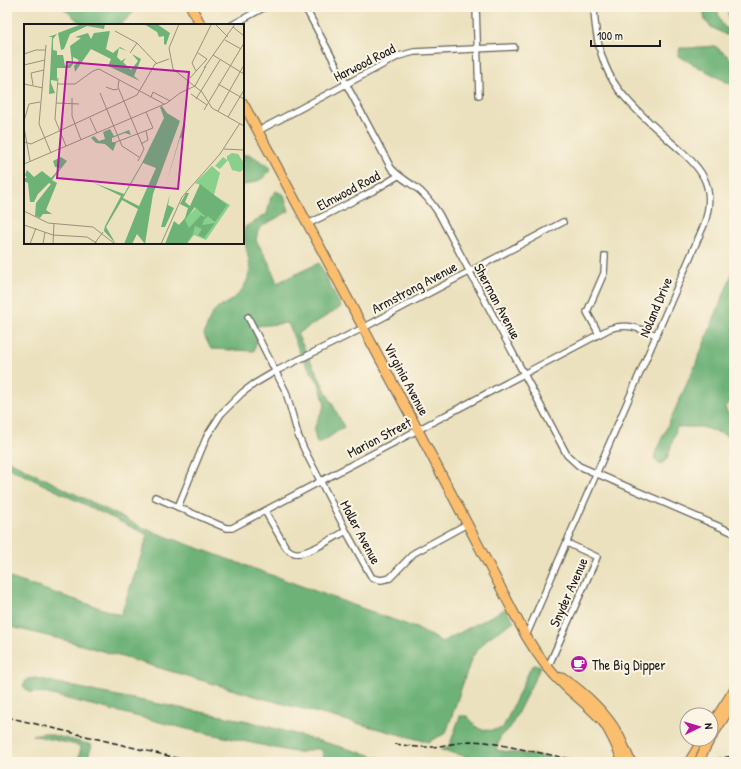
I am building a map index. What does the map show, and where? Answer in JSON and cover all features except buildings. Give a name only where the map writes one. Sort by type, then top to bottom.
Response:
[{"type":"main road","points":[[191,7],[200,24]]},
{"type":"main road","name":"Virginia Avenue","points":[[244,105],[418,430],[526,636],[535,651],[548,667],[567,688],[592,709],[604,724],[623,762]]},
{"type":"main road","name":"Virginia Avenue","points":[[548,667],[584,693],[597,706],[619,735],[631,762]]},
{"type":"main road","points":[[719,719],[734,690]]},
{"type":"main road","points":[[719,723],[734,701]]},
{"type":"main road","points":[[692,761],[699,747]]},
{"type":"main road","points":[[692,761],[705,747]]},
{"type":"street","points":[[234,24],[265,7]]},
{"type":"street","name":"Sherman Avenue","points":[[305,7],[385,159],[398,176],[415,187],[433,205],[567,455],[579,466],[734,533]]},
{"type":"street","points":[[476,7],[479,95]]},
{"type":"street","name":"Noland Drive","points":[[526,636],[704,225],[708,209],[709,195],[704,178],[695,164],[638,112],[618,89],[609,74],[598,46],[594,7]]},
{"type":"street","name":"Harwood Road","points":[[258,131],[406,54],[414,52],[514,47]]},
{"type":"street","name":"Elmwood Road","points":[[308,224],[373,191],[398,176]]},
{"type":"street","name":"Armstrong Avenue","points":[[178,506],[207,436],[221,414],[242,393],[254,384],[276,371],[363,328],[563,222]]},
{"type":"street","points":[[599,334],[587,312],[604,273],[605,256]]},
{"type":"street","name":"Moller Avenue","points":[[248,317],[286,392],[298,435],[320,482],[372,578],[381,580],[390,578],[408,558],[420,549],[467,524]]},
{"type":"street","name":"Marion Street","points":[[155,497],[229,529],[599,334],[616,327],[625,326],[656,335]]},
{"type":"street","points":[[265,511],[287,549],[294,553],[299,554],[308,551],[346,531]]},
{"type":"street","name":"Snyder Avenue","points":[[548,667],[597,557],[567,544]]},
{"type":"green space","points":[[62,7],[66,7],[70,10],[73,7],[132,7],[134,12],[121,24],[82,24]]},
{"type":"green space","points":[[703,7],[717,7],[721,23],[726,28],[734,31],[734,34],[726,35],[711,27],[705,21]]},
{"type":"green space","points":[[715,46],[734,61],[734,86],[678,56],[680,48]]},
{"type":"green space","points":[[244,155],[251,155],[271,168],[263,178],[244,185]]},
{"type":"green space","points":[[276,191],[284,195],[289,211],[264,225],[258,231],[256,240],[269,263],[277,283],[319,263],[341,307],[297,334],[344,427],[325,440],[317,443],[315,437],[316,423],[325,405],[319,383],[302,358],[288,323],[256,326],[257,340],[254,351],[211,349],[204,335],[208,322],[214,312],[235,297],[247,282],[250,265],[244,233],[245,227],[267,214],[271,197]]},
{"type":"green space","points":[[734,269],[734,400],[731,401],[725,408],[734,420],[734,438],[702,427],[677,427],[667,459],[660,465],[654,459],[656,451],[695,366]]},
{"type":"green space","points":[[7,460],[143,528],[416,628],[442,642],[505,609],[514,621],[488,638],[472,657],[446,733],[428,742],[265,699],[68,641],[7,626],[7,577],[121,615],[148,535],[7,467]]},
{"type":"green space","points":[[535,665],[541,666],[510,728],[501,735],[496,750],[582,762],[488,762],[441,750],[449,747],[460,716],[467,716],[477,727],[483,730],[503,728],[531,667]]},
{"type":"green space","points":[[36,678],[97,692],[248,721],[395,762],[325,762],[322,750],[320,749],[304,752],[289,751],[187,729],[44,693],[29,692],[23,686],[27,679]]},
{"type":"green space","points":[[44,733],[92,745],[86,762],[78,762],[81,746],[32,735]]},
{"type":"water","points":[[727,7],[734,7],[733,26],[730,24]]},
{"type":"railway","points":[[7,717],[193,762]]},
{"type":"railway","points":[[395,744],[417,747],[433,747],[470,741],[486,742],[571,759]]},
{"type":"railway","points":[[698,762],[734,756]]},
{"type":"place","name":"The Big Dipper","points":[[579,664]]}]
